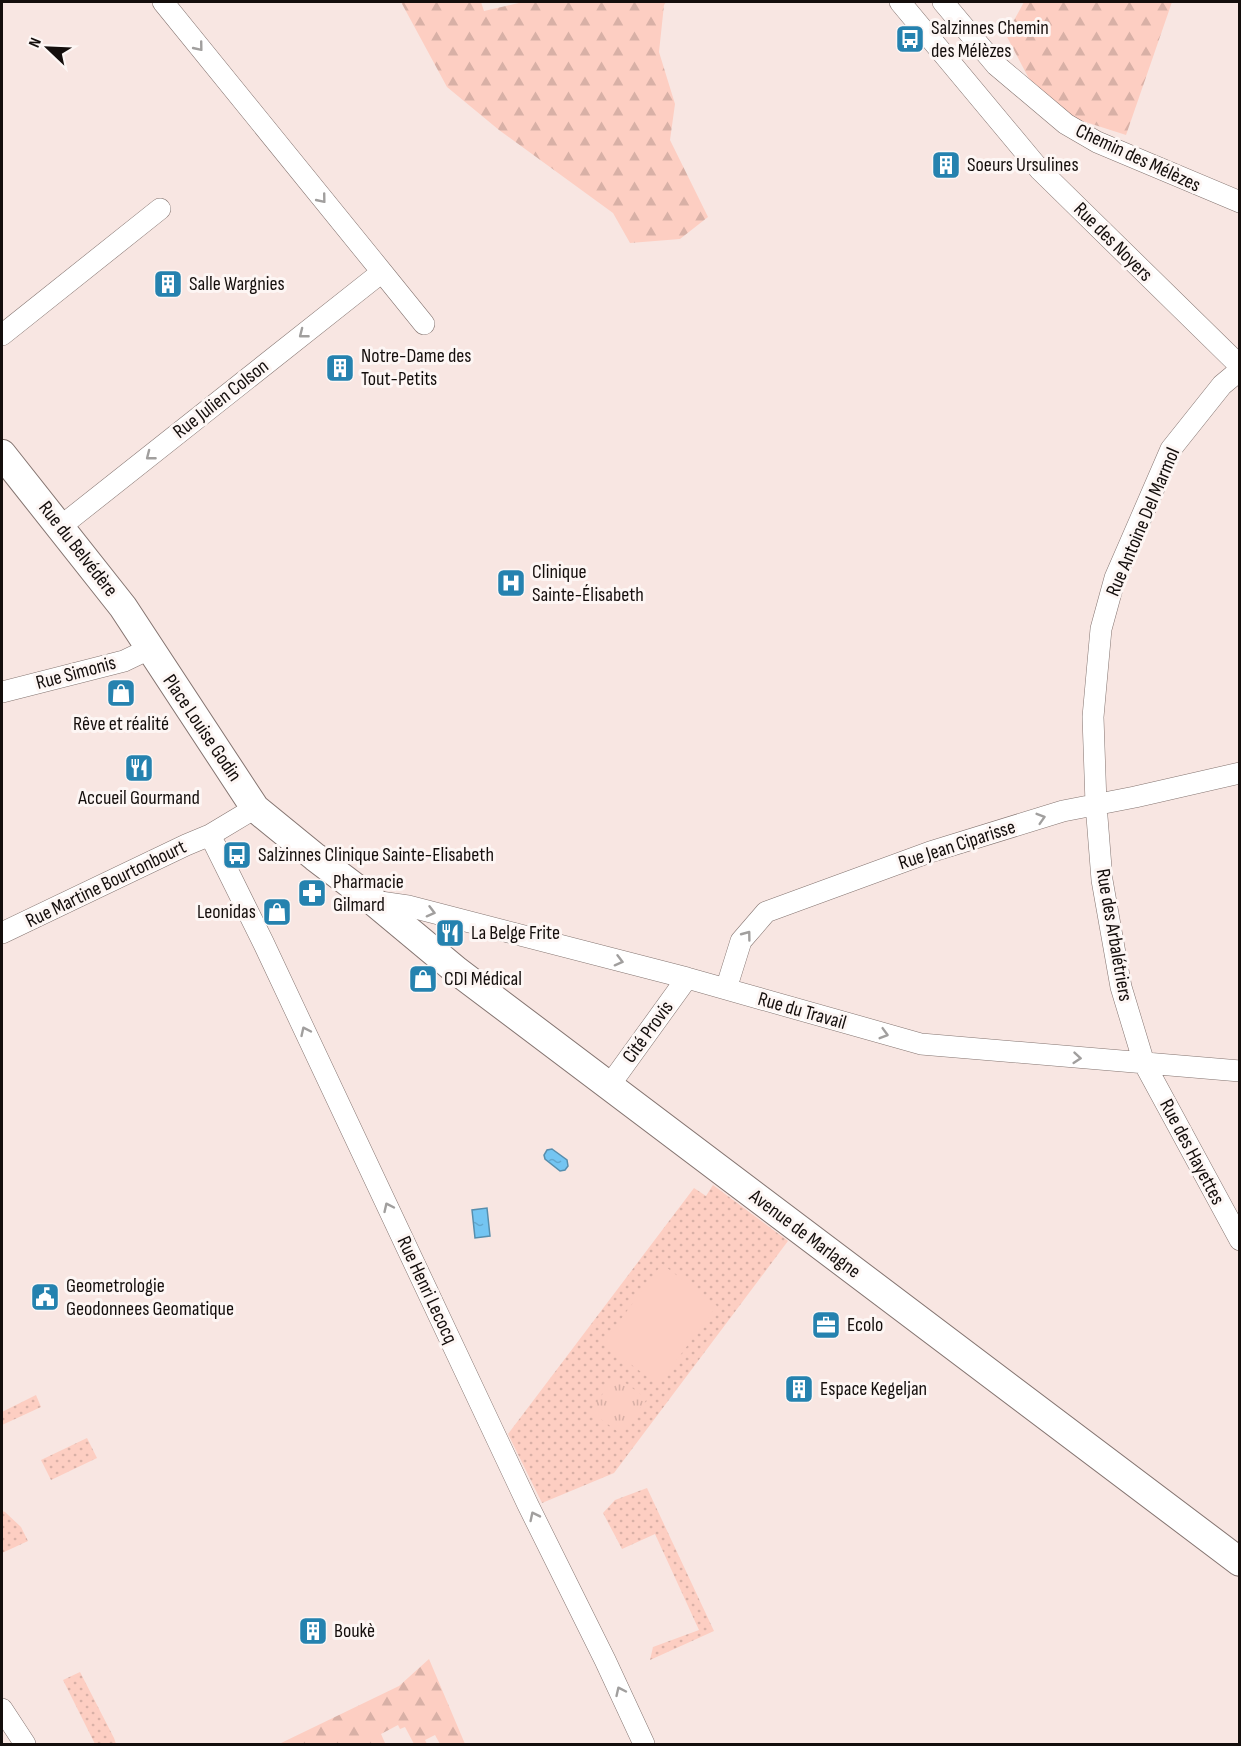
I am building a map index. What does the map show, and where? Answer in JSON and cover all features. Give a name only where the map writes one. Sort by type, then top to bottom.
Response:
[{"type":"main road","name":"Rue du Belvédère","points":[[2,454],[123,607],[149,649]]},
{"type":"main road","name":"Place Louise Godin","points":[[149,649],[255,808],[373,901]]},
{"type":"main road","name":"Avenue de Marlagne","points":[[373,901],[458,971],[1239,1562]]},
{"type":"street","points":[[163,2],[424,324]]},
{"type":"street","name":"Rue des Noyers","points":[[900,2],[1040,170],[1239,368]]},
{"type":"street","name":"Chemin des Mélèzes","points":[[943,2],[996,65],[1066,124],[1097,142],[1239,202]]},
{"type":"street","points":[[2,335],[160,209]]},
{"type":"street","name":"Rue Julien Colson","points":[[60,527],[382,272]]},
{"type":"street","name":"Rue Antoine Del Marmol","points":[[1096,804],[1093,717],[1101,629],[1114,578],[1171,449],[1222,385],[1239,368]]},
{"type":"street","name":"Rue Simonis","points":[[2,692],[124,661],[149,649]]},
{"type":"street","name":"Rue Jean Ciparisse","points":[[726,989],[741,942],[766,912],[930,852],[1063,811],[1239,773]]},
{"type":"street","name":"Rue des Arbalétriers","points":[[1096,804],[1102,880],[1120,987],[1144,1064]]},
{"type":"street","points":[[210,835],[255,808]]},
{"type":"street","name":"Rue Martine Bourtonbourt","points":[[2,933],[210,835]]},
{"type":"street","name":"Rue Henri Lecocq","points":[[210,835],[263,942],[523,1495],[644,1744]]},
{"type":"street","name":"Rue du Travail","points":[[373,901],[408,906],[687,978],[921,1044],[1239,1071]]},
{"type":"street","name":"Cité Provis","points":[[609,1086],[687,978]]},
{"type":"street","name":"Rue des Hayettes","points":[[1144,1064],[1239,1240]]},
{"type":"street","points":[[2,1709],[25,1744]]},
{"type":"green space","points":[[401,2],[481,2],[484,11],[523,2],[666,2],[659,52],[675,104],[670,140],[708,217],[680,239],[630,243],[613,213],[499,130],[447,87]]},
{"type":"green space","points":[[1024,2],[1172,2],[1126,135],[1045,109],[1006,35]]},
{"type":"green space","points":[[713,1185],[788,1241],[614,1473],[542,1503],[508,1434],[694,1188],[706,1196]]},
{"type":"green space","points":[[662,1264],[717,1306],[658,1385],[603,1343]]},
{"type":"green space","points":[[616,1376],[647,1399],[621,1434],[590,1411]]},
{"type":"green space","points":[[36,1395],[41,1407],[2,1425],[2,1412]]},
{"type":"green space","points":[[87,1438],[97,1458],[51,1480],[41,1460]]},
{"type":"green space","points":[[647,1488],[714,1631],[650,1660],[653,1647],[699,1630],[655,1534],[622,1549],[603,1513],[615,1500]]},
{"type":"green space","points":[[2,1511],[21,1527],[28,1541],[2,1553]]},
{"type":"green space","points":[[429,1659],[465,1744],[440,1744],[435,1735],[425,1740],[427,1744],[414,1744],[405,1727],[400,1729],[398,1725],[381,1734],[385,1743],[382,1744],[279,1744],[399,1686]]},
{"type":"green space","points":[[80,1672],[116,1744],[95,1744],[63,1680]]},
{"type":"water","points":[[552,1149],[567,1160],[568,1166],[565,1170],[560,1171],[545,1159],[544,1155],[547,1150]]},
{"type":"water","points":[[487,1208],[490,1236],[475,1238],[472,1210]]},
{"type":"place","name":"Salzinnes Chemin des Mélèzes","points":[[910,39]]},
{"type":"place","name":"Soeurs Ursulines","points":[[946,165]]},
{"type":"place","name":"Salle Wargnies","points":[[168,284]]},
{"type":"place","name":"Notre-Dame des Tout-Petits","points":[[340,368]]},
{"type":"place","name":"Clinique Sainte-Élisabeth","points":[[511,583]]},
{"type":"place","name":"Rêve et réalité","points":[[121,693]]},
{"type":"place","name":"Accueil Gourmand","points":[[139,768]]},
{"type":"place","name":"Salzinnes Clinique Sainte-Elisabeth","points":[[237,855]]},
{"type":"place","name":"Pharmacie Gilmard","points":[[312,893]]},
{"type":"place","name":"Leonidas","points":[[277,912]]},
{"type":"place","name":"La Belge Frite","points":[[450,933]]},
{"type":"place","name":"CDI Médical","points":[[423,979]]},
{"type":"place","name":"Geometrologie Geodonnees Geomatique","points":[[45,1297]]},
{"type":"place","name":"Ecolo","points":[[826,1325]]},
{"type":"place","name":"Espace Kegeljan","points":[[799,1389]]},
{"type":"place","name":"Boukè","points":[[313,1631]]}]
